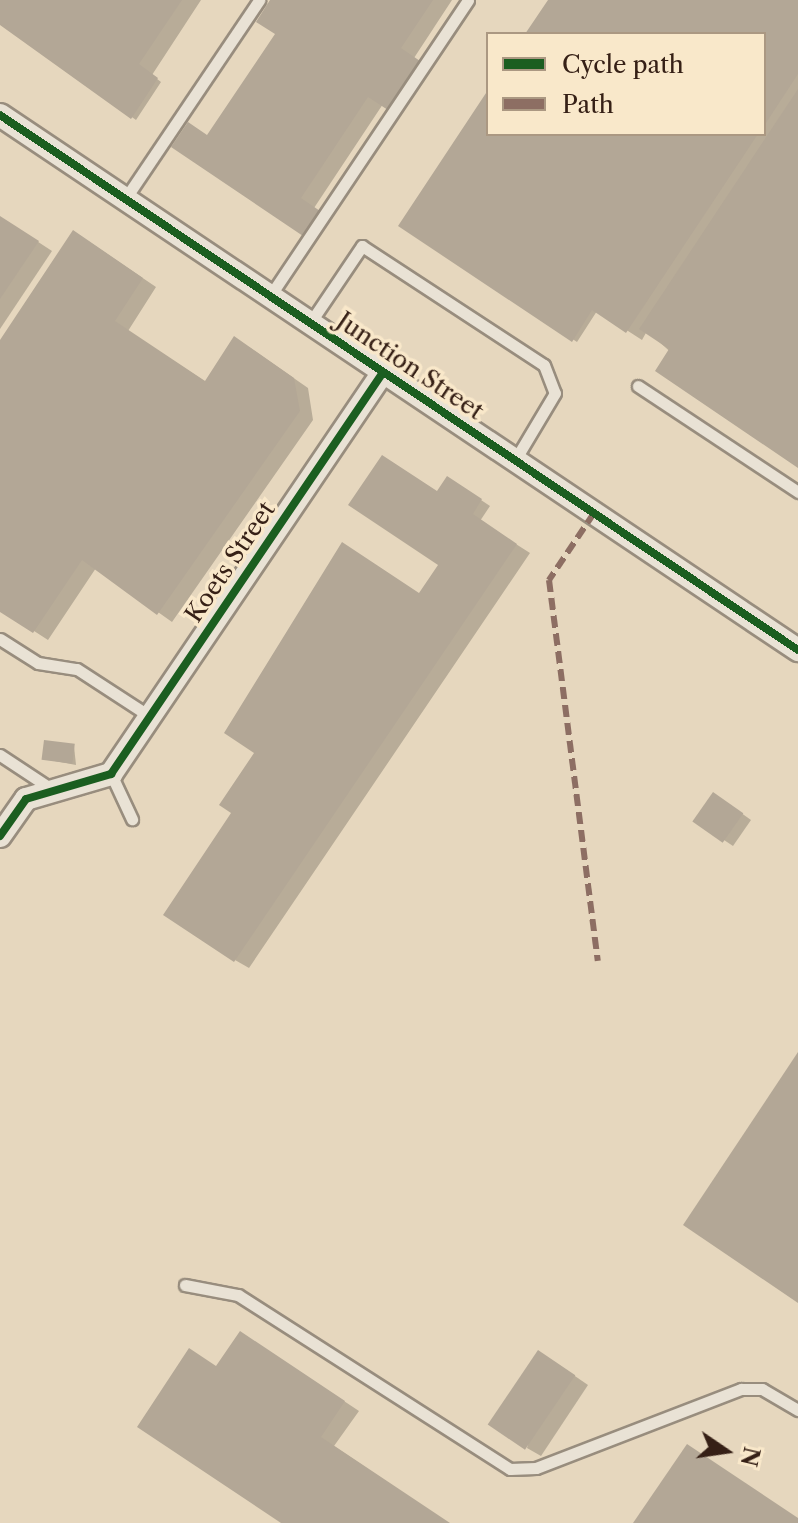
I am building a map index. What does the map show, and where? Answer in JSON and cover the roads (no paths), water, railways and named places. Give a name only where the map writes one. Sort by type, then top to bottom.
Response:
[{"type":"street","name":"Junction Street","points":[[0,115],[798,650]]},
{"type":"street","name":"Koets Street","points":[[111,774],[383,372]]},
{"type":"street","points":[[0,836],[26,799],[111,774]]},
{"type":"lane","points":[[125,199],[259,0]]},
{"type":"lane","points":[[270,296],[468,0]]},
{"type":"lane","points":[[310,323],[362,246],[544,365],[555,393],[515,460]]},
{"type":"lane","points":[[638,386],[798,492]]},
{"type":"lane","points":[[0,639],[38,663],[77,669],[149,716]]},
{"type":"lane","points":[[0,755],[54,791]]},
{"type":"lane","points":[[111,774],[132,819]]},
{"type":"lane","points":[[185,1285],[238,1295],[510,1469],[536,1468],[741,1389],[762,1389],[798,1410]]}]
